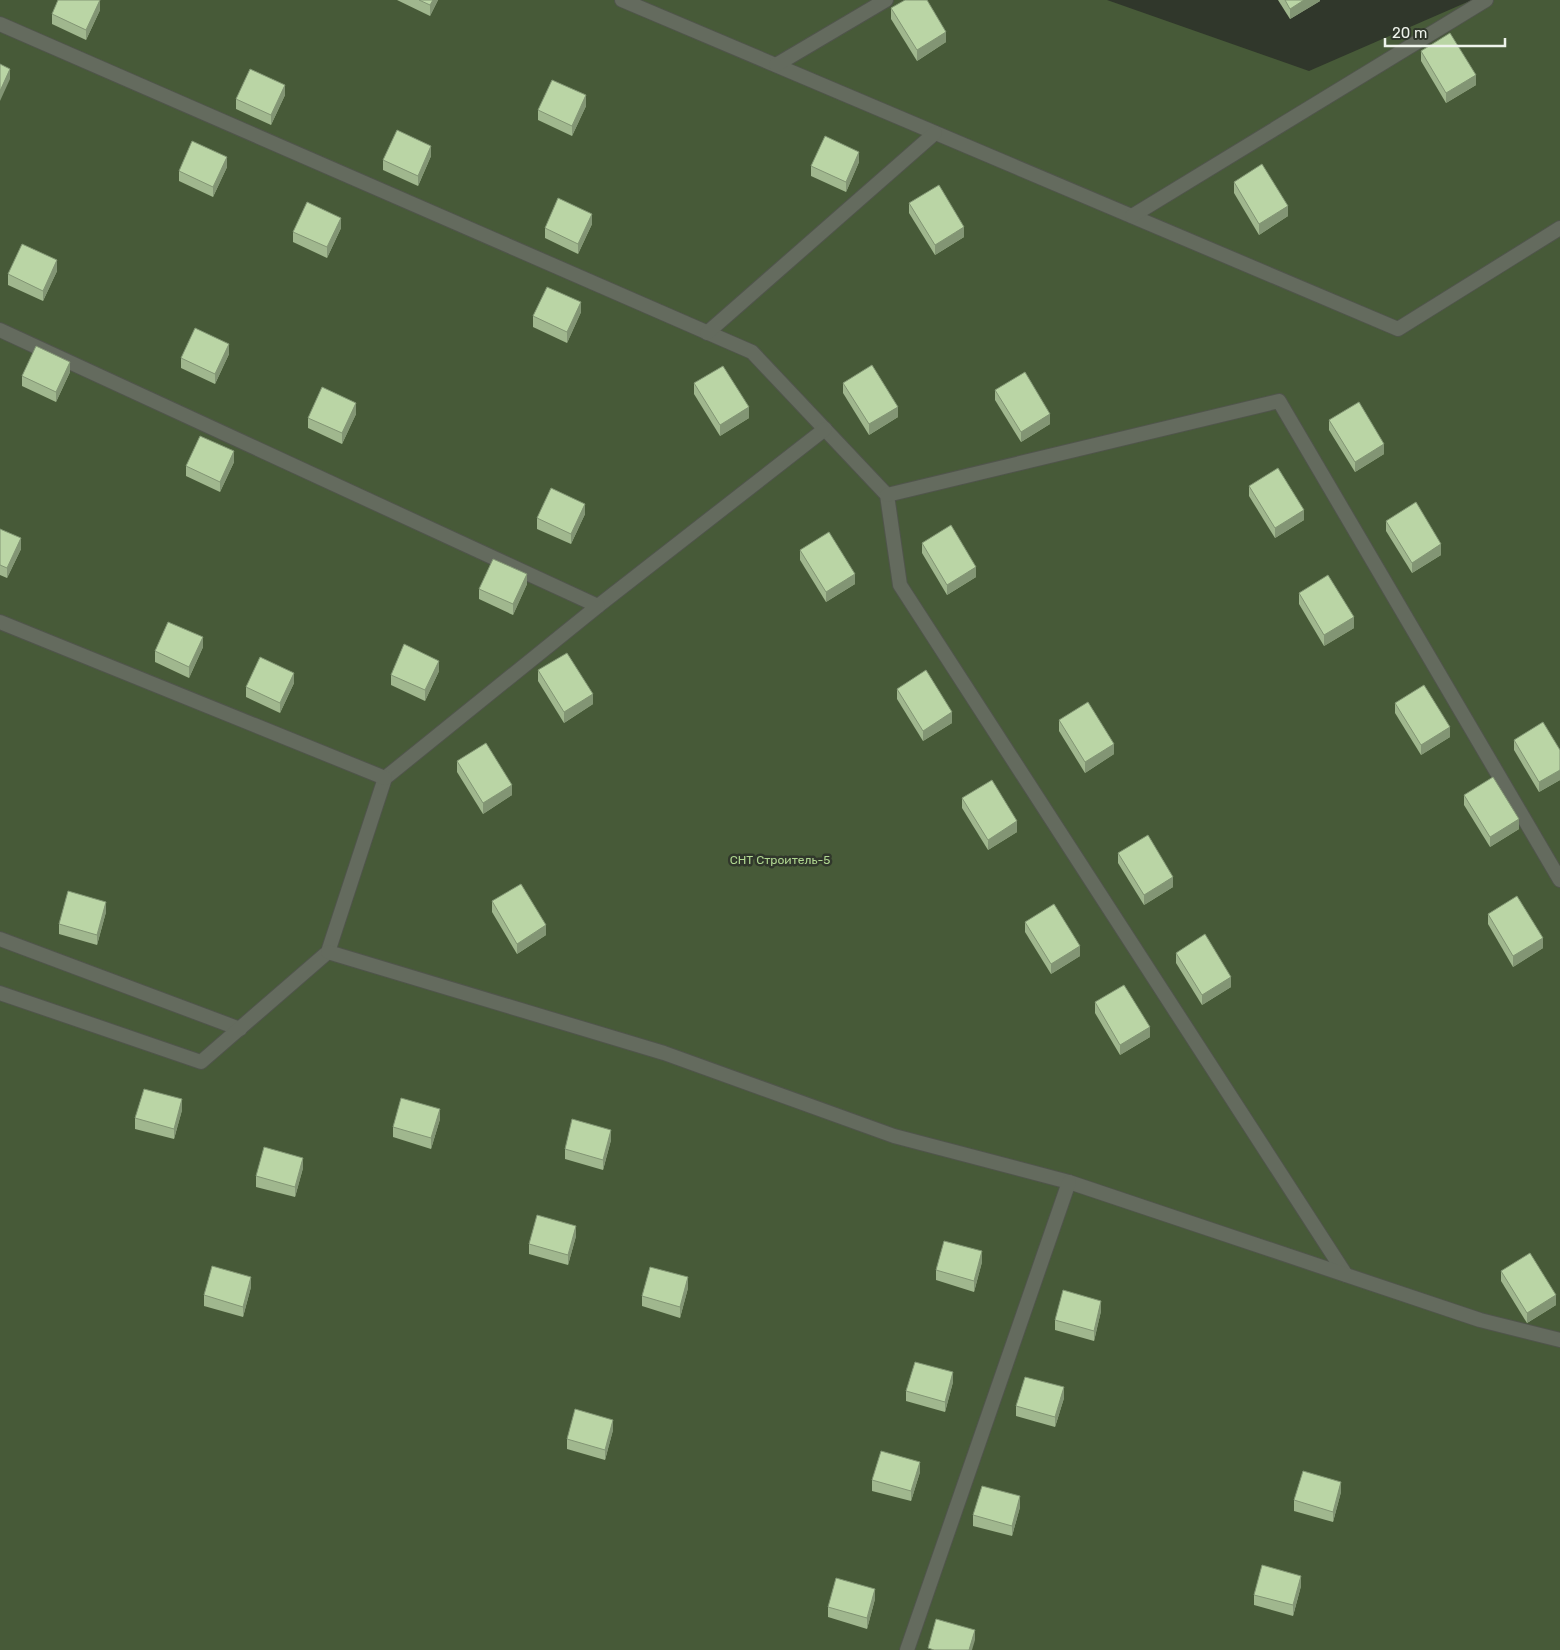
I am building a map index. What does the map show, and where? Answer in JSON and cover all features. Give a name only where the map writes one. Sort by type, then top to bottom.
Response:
[{"type":"street","points":[[622,0],[1398,329],[1560,228]]},
{"type":"street","points":[[776,66],[886,0]]},
{"type":"street","points":[[1132,216],[1486,0]]},
{"type":"street","points":[[0,24],[752,352],[888,495],[900,585],[1346,1275]]},
{"type":"street","points":[[707,333],[935,133]]},
{"type":"street","points":[[0,330],[598,606]]},
{"type":"street","points":[[888,495],[1279,401],[1560,880]]},
{"type":"street","points":[[0,993],[201,1062],[328,952],[385,778],[598,606],[825,429]]},
{"type":"street","points":[[0,622],[385,778]]},
{"type":"street","points":[[0,939],[240,1029]]},
{"type":"street","points":[[328,952],[664,1053],[894,1136],[1069,1182],[1480,1320],[1560,1340]]},
{"type":"street","points":[[907,1650],[1069,1182]]},
{"type":"green space","name":"СНТ Строитель-5","points":[[0,0],[1107,0],[1309,71],[1472,0],[1560,0],[1560,1650],[0,1650]]},
{"type":"building","points":[[58,0],[100,0],[86,30],[52,14]]},
{"type":"building","points":[[419,0],[433,0],[430,5]]},
{"type":"building","points":[[905,0],[927,0],[946,32],[917,50],[891,8]]},
{"type":"building","points":[[1285,0],[1304,0],[1290,9]]},
{"type":"building","points":[[1450,33],[1476,75],[1446,93],[1421,51]]},
{"type":"building","points":[[0,64],[10,69],[0,91]]},
{"type":"building","points":[[250,69],[285,85],[271,115],[236,99]]},
{"type":"building","points":[[552,80],[586,95],[572,126],[538,110]]},
{"type":"building","points":[[397,130],[431,146],[418,176],[383,160]]},
{"type":"building","points":[[825,136],[859,152],[846,182],[811,166]]},
{"type":"building","points":[[192,141],[227,157],[213,187],[179,171]]},
{"type":"building","points":[[1262,164],[1288,206],[1259,224],[1234,182]]},
{"type":"building","points":[[939,185],[964,227],[935,245],[909,203]]},
{"type":"building","points":[[558,198],[592,214],[578,244],[545,228]]},
{"type":"building","points":[[307,202],[341,218],[327,247],[293,232]]},
{"type":"building","points":[[22,244],[57,260],[43,291],[8,274]]},
{"type":"building","points":[[547,287],[581,302],[567,332],[533,316]]},
{"type":"building","points":[[195,328],[229,344],[215,374],[181,358]]},
{"type":"building","points":[[36,346],[70,362],[56,392],[22,376]]},
{"type":"building","points":[[872,365],[898,407],[869,424],[843,383]]},
{"type":"building","points":[[723,366],[749,407],[720,425],[694,383]]},
{"type":"building","points":[[1025,372],[1050,414],[1021,432],[995,390]]},
{"type":"building","points":[[322,387],[356,403],[342,433],[308,418]]},
{"type":"building","points":[[1359,402],[1384,444],[1355,462],[1329,420]]},
{"type":"building","points":[[200,436],[234,451],[220,482],[186,466]]},
{"type":"building","points":[[1278,468],[1304,510],[1275,528],[1249,486]]},
{"type":"building","points":[[551,488],[585,504],[571,534],[537,518]]},
{"type":"building","points":[[1416,502],[1441,544],[1412,563],[1386,521]]},
{"type":"building","points":[[951,525],[976,567],[947,585],[922,543]]},
{"type":"building","points":[[0,529],[21,538],[7,568],[0,565]]},
{"type":"building","points":[[829,532],[855,574],[826,592],[800,550]]},
{"type":"building","points":[[493,559],[527,574],[513,604],[479,589]]},
{"type":"building","points":[[1328,575],[1354,617],[1324,635],[1299,593]]},
{"type":"building","points":[[168,622],[203,637],[189,667],[155,651]]},
{"type":"building","points":[[404,644],[439,661],[425,690],[391,675]]},
{"type":"building","points":[[567,653],[593,694],[564,712],[538,670]]},
{"type":"building","points":[[260,657],[294,673],[280,703],[246,687]]},
{"type":"building","points":[[926,670],[952,712],[923,731],[897,689]]},
{"type":"building","points":[[1424,685],[1450,727],[1421,745],[1395,703]]},
{"type":"building","points":[[1088,702],[1114,744],[1085,762],[1059,720]]},
{"type":"building","points":[[1543,722],[1560,750],[1560,770],[1539,782],[1514,740]]},
{"type":"building","points":[[486,743],[512,785],[483,803],[457,761]]},
{"type":"building","points":[[1493,777],[1519,819],[1490,837],[1464,795]]},
{"type":"building","points":[[992,780],[1017,821],[988,840],[962,798]]},
{"type":"building","points":[[1148,835],[1173,877],[1144,895],[1118,853]]},
{"type":"building","points":[[521,884],[546,925],[517,944],[492,901]]},
{"type":"building","points":[[68,891],[106,902],[97,935],[59,924]]},
{"type":"building","points":[[1517,896],[1543,938],[1513,956],[1488,914]]},
{"type":"building","points":[[1054,904],[1080,946],[1051,964],[1025,922]]},
{"type":"building","points":[[1205,934],[1231,977],[1202,995],[1176,953]]},
{"type":"building","points":[[1124,985],[1150,1027],[1120,1045],[1095,1002]]},
{"type":"building","points":[[144,1089],[182,1099],[174,1129],[135,1118]]},
{"type":"building","points":[[401,1098],[440,1109],[431,1138],[393,1127]]},
{"type":"building","points":[[572,1119],[611,1130],[603,1160],[565,1149]]},
{"type":"building","points":[[264,1147],[303,1158],[295,1187],[256,1176]]},
{"type":"building","points":[[537,1215],[576,1226],[568,1255],[529,1244]]},
{"type":"building","points":[[944,1241],[982,1251],[974,1281],[936,1270]]},
{"type":"building","points":[[1530,1253],[1556,1295],[1527,1313],[1501,1271]]},
{"type":"building","points":[[212,1266],[251,1277],[243,1307],[204,1295]]},
{"type":"building","points":[[650,1267],[688,1277],[680,1307],[642,1296]]},
{"type":"building","points":[[1063,1290],[1101,1301],[1094,1331],[1055,1320]]},
{"type":"building","points":[[915,1362],[953,1372],[945,1402],[906,1391]]},
{"type":"building","points":[[1025,1377],[1064,1387],[1055,1417],[1016,1406]]},
{"type":"building","points":[[575,1409],[613,1420],[605,1450],[567,1439]]},
{"type":"building","points":[[881,1451],[920,1462],[911,1491],[872,1480]]},
{"type":"building","points":[[1303,1471],[1341,1482],[1333,1512],[1294,1500]]},
{"type":"building","points":[[982,1486],[1020,1496],[1012,1526],[973,1515]]},
{"type":"building","points":[[1262,1565],[1301,1576],[1293,1605],[1254,1595]]},
{"type":"building","points":[[836,1578],[875,1589],[867,1618],[828,1607]]},
{"type":"building","points":[[936,1619],[975,1630],[969,1650],[934,1650],[928,1648]]}]
